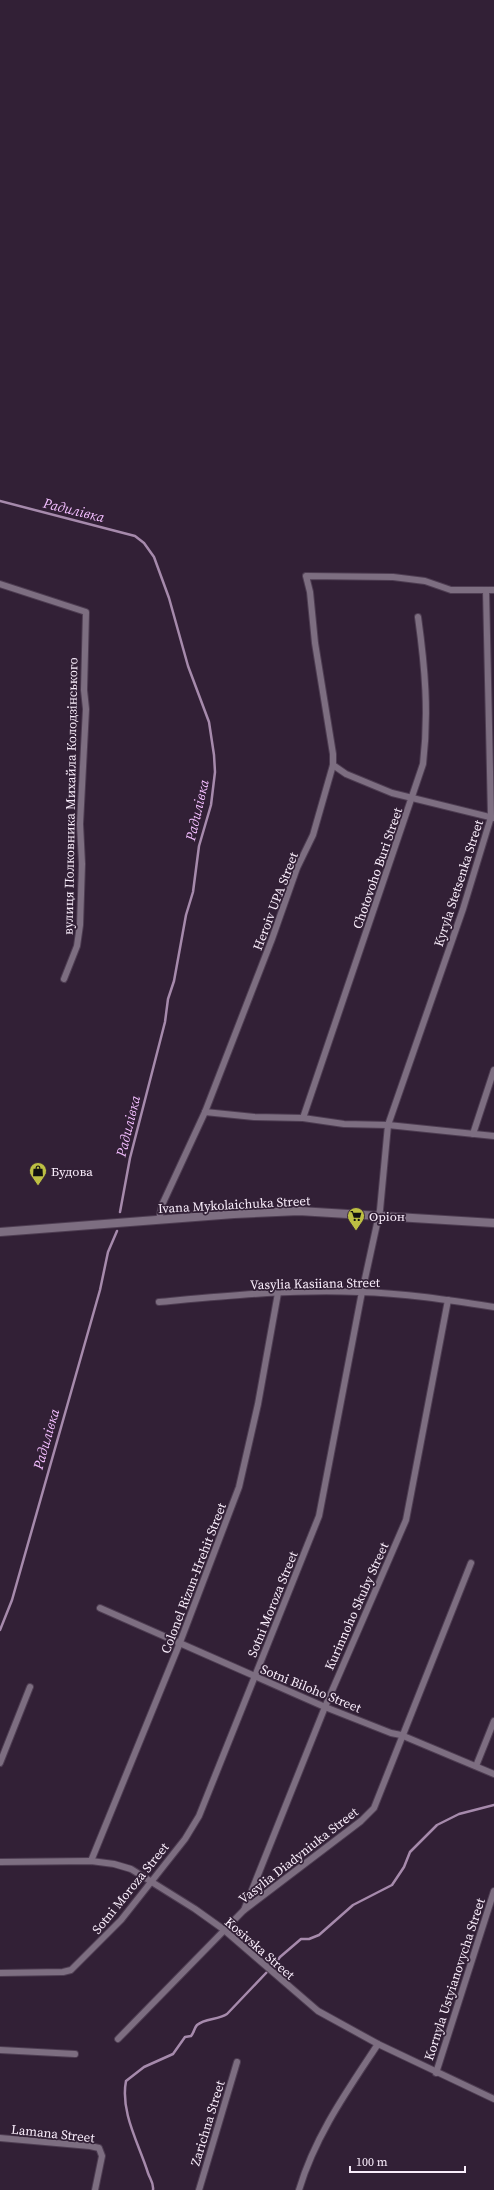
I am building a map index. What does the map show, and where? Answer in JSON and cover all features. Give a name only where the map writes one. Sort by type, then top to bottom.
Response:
[{"type":"street","name":"Heroiv UPA Street","points":[[159,1220],[162,1205],[206,1112],[272,939],[297,868],[313,835],[333,765],[333,754],[315,643],[310,592],[306,576],[394,577],[425,581],[451,590],[486,590]]},
{"type":"street","name":"вулиця Полковника Михайла Колодзінського","points":[[0,584],[86,612],[84,690],[86,709],[80,824],[82,864],[80,925],[77,946],[64,979]]},
{"type":"street","points":[[486,590],[494,590]]},
{"type":"street","name":"Kyryla Stetsenka Street","points":[[388,1125],[461,917],[492,817],[486,590]]},
{"type":"street","name":"Chotovoho Buri Street","points":[[303,1118],[423,764],[427,731],[426,668],[418,617]]},
{"type":"street","points":[[333,765],[346,774],[361,781],[398,794],[492,817]]},
{"type":"street","points":[[473,1134],[494,1070]]},
{"type":"street","points":[[206,1112],[254,1117],[303,1118],[344,1124],[388,1125],[494,1136]]},
{"type":"street","name":"Sotni Moroza Street","points":[[0,1973],[70,1971],[82,1961],[122,1920],[196,1822],[319,1516],[362,1292],[379,1215],[388,1125]]},
{"type":"street","name":"Ivana Mykolaichuka Street","points":[[0,1232],[299,1211],[494,1222]]},
{"type":"street","name":"Vasylia Kasiiana Street","points":[[159,1302],[278,1293],[362,1292],[448,1300],[494,1307]]},
{"type":"street","name":"Colonel Rizun-Hrehit Street","points":[[91,1861],[179,1644],[239,1487],[258,1404],[278,1293]]},
{"type":"street","name":"Kurinnoho Skuby Street","points":[[244,1910],[324,1707],[406,1520],[448,1300]]},
{"type":"street","name":"Vasylia Diadyniuka Street","points":[[118,2039],[157,2000],[223,1929],[244,1910],[366,1817],[378,1800],[401,1735],[471,1563]]},
{"type":"street","name":"Sotni Biloho Street","points":[[100,1608],[324,1707],[391,1733],[401,1735],[494,1774]]},
{"type":"street","points":[[0,1763],[30,1687]]},
{"type":"street","points":[[476,1766],[494,1721]]},
{"type":"street","name":"Kosivska Street","points":[[0,1862],[91,1861],[114,1864],[131,1869],[223,1929],[311,2006],[378,2044],[436,2073],[494,2099]]},
{"type":"street","name":"Kornyla Ustyianovycha Street","points":[[436,2073],[494,1891]]},
{"type":"street","points":[[299,2190],[315,2146],[327,2122],[378,2044]]},
{"type":"street","points":[[0,2050],[75,2054]]},
{"type":"street","name":"Zarichna Street","points":[[199,2190],[237,2062]]},
{"type":"street","name":"Lamana Street","points":[[0,2138],[99,2148],[101,2152],[95,2190]]},
{"type":"waterway","name":"Радилівка","points":[[0,501],[135,536],[144,543],[154,557],[169,598],[188,666],[209,722],[215,772],[211,805],[199,846],[193,892],[186,915],[174,981],[168,999],[165,1022],[130,1158],[120,1212]]},
{"type":"waterway","name":"Радилівка","points":[[0,1630],[12,1600],[100,1290],[108,1252],[117,1231]]},
{"type":"waterway","points":[[275,1964],[280,1957],[301,1939],[309,1939],[319,1935],[353,1905],[392,1885],[404,1867],[410,1852],[437,1825],[459,1814],[494,1805]]},
{"type":"waterway","points":[[153,2190],[152,2183],[131,2128],[128,2116],[125,2093],[126,2081],[144,2067],[173,2054],[185,2037],[191,2036],[196,2026],[200,2023],[227,2014],[267,1972]]},
{"type":"place","name":"Будова","points":[[38,1186]]},
{"type":"place","name":"Оріон","points":[[356,1231]]}]
